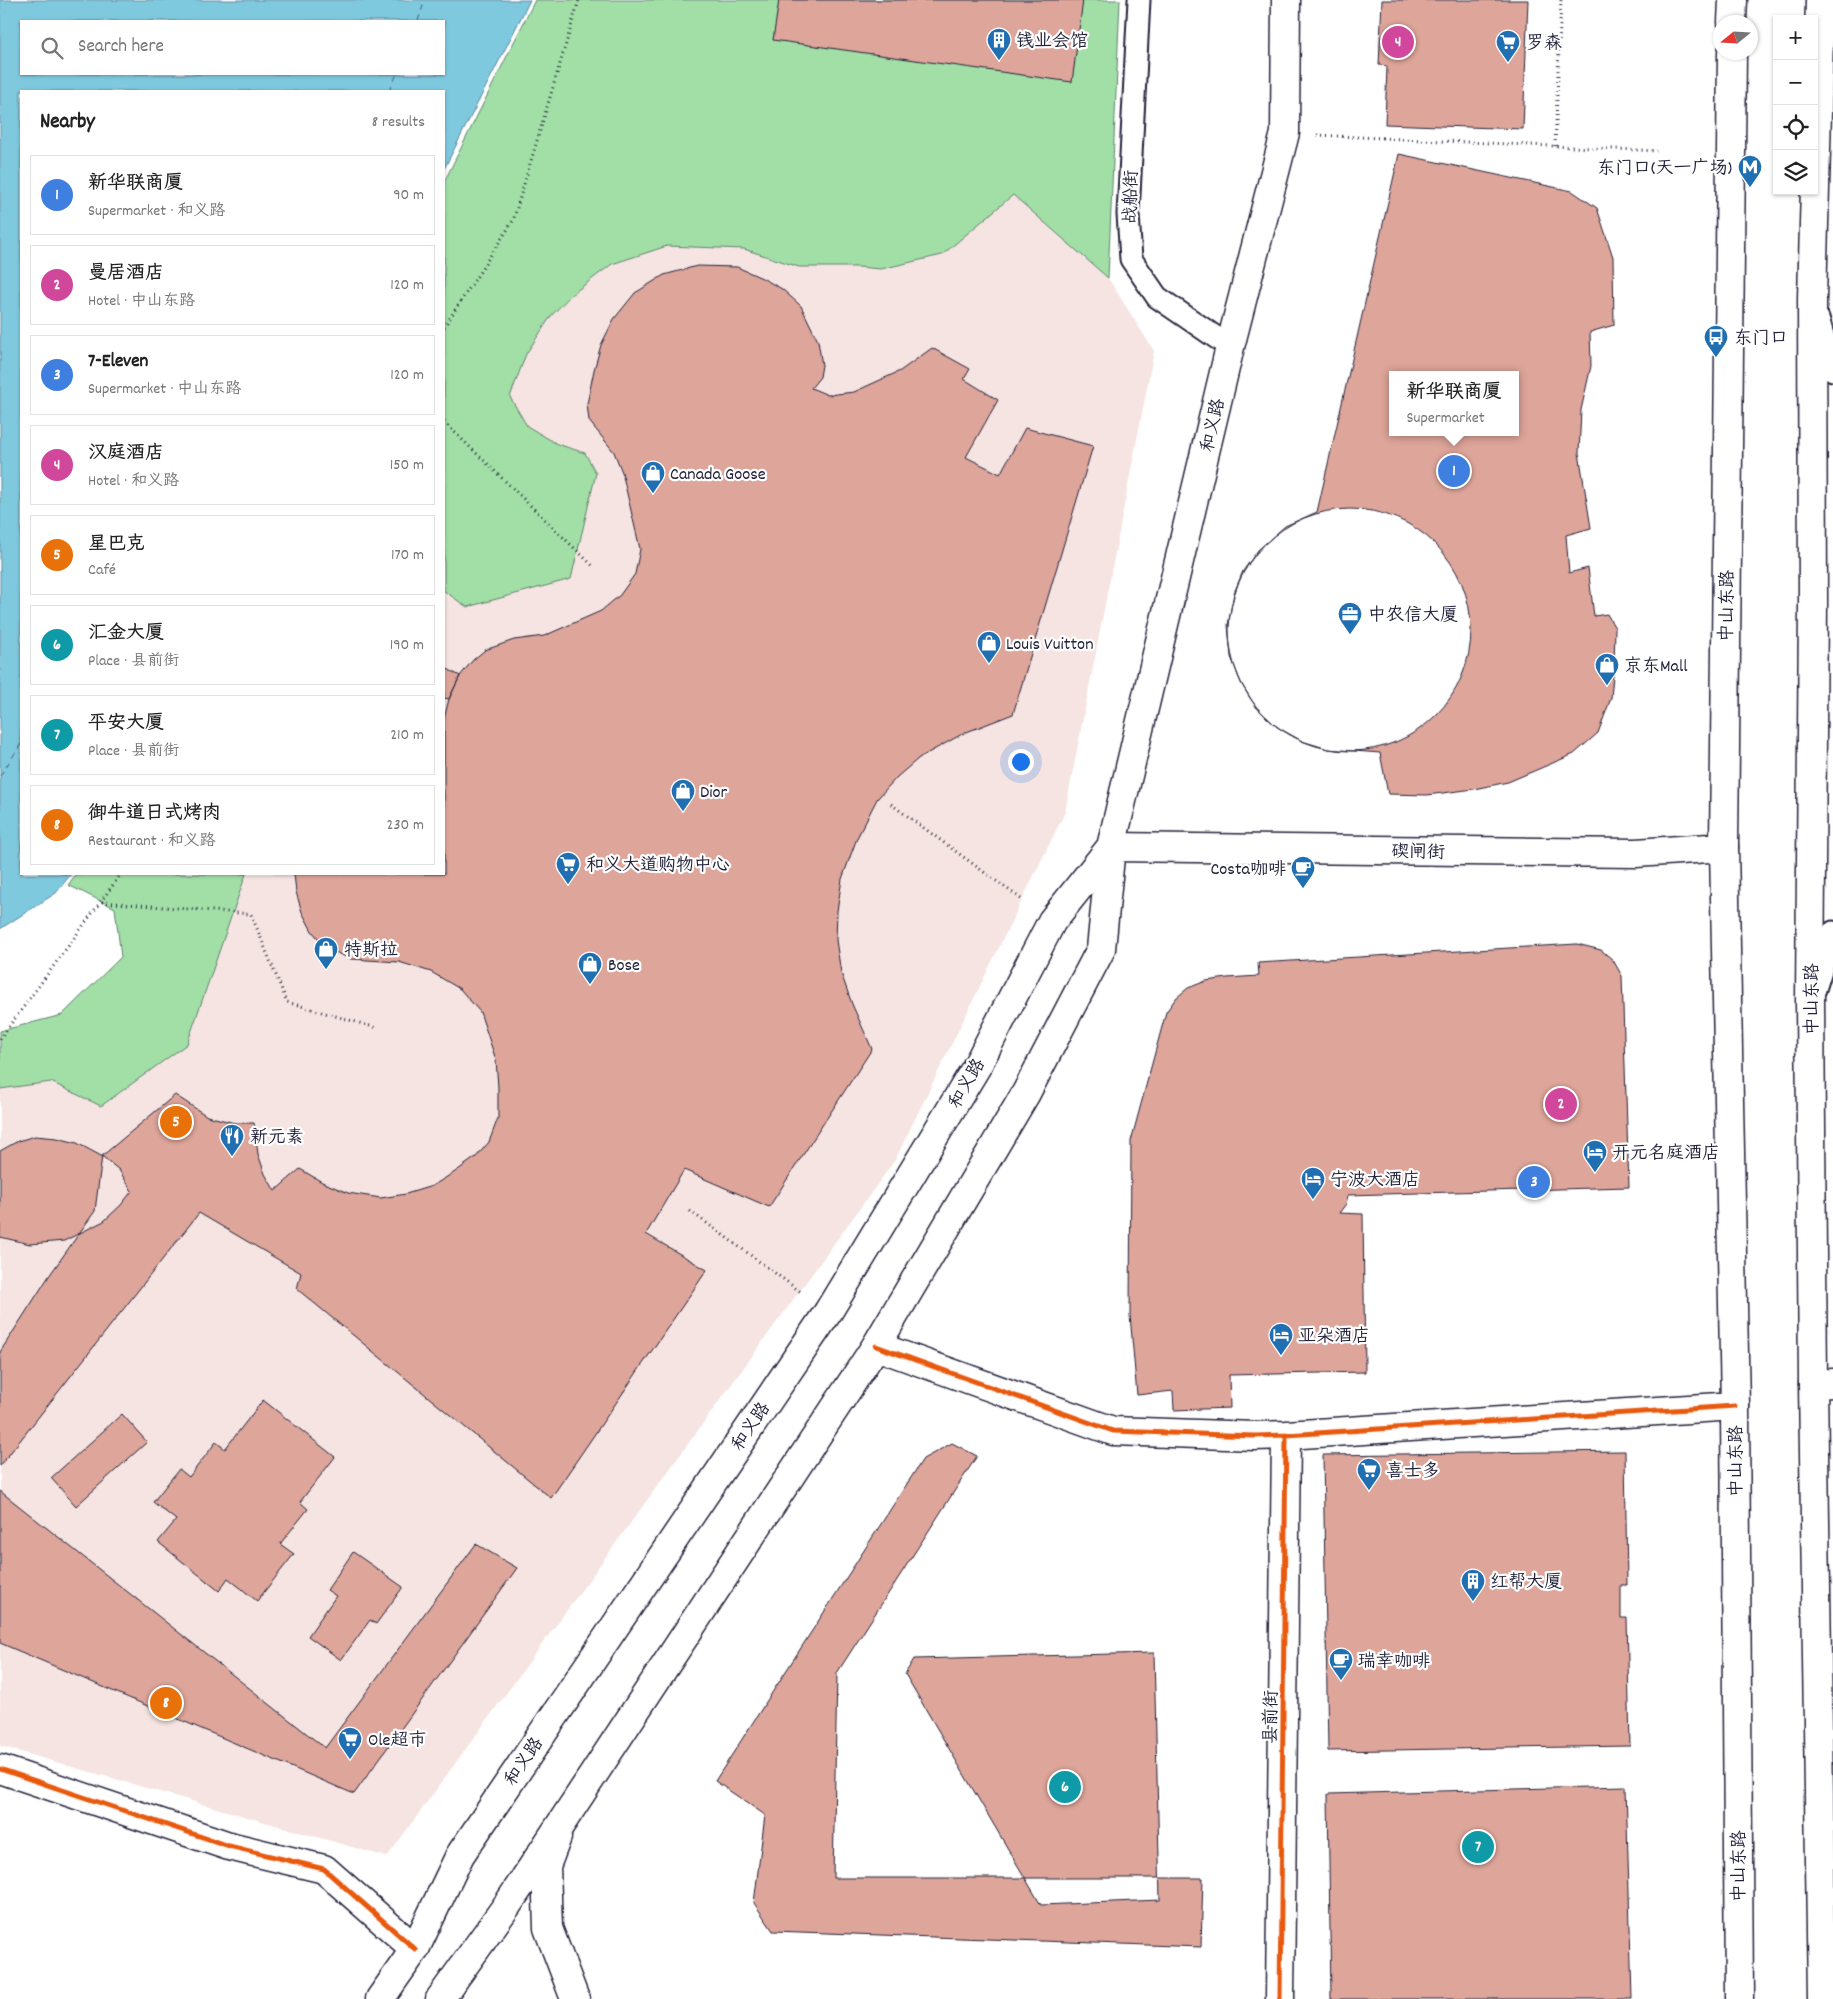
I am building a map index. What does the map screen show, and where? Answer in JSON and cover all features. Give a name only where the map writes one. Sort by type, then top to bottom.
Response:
[{"type":"main road","name":"和义路","points":[[440,1999],[508,1904],[876,1346],[1026,1093],[1101,949],[1111,847],[1230,347],[1285,133],[1286,0]]},
{"type":"main road","points":[[1732,0],[1732,15]]},
{"type":"main road","name":"中山东路","points":[[1820,0],[1812,299],[1813,612],[1810,1001],[1823,1383],[1822,1999]]},
{"type":"main road","name":"中山东路","points":[[1732,60],[1724,847],[1735,1406],[1739,1999]]},
{"type":"main road","name":"和义路","points":[[380,1999],[415,1949],[460,1854],[828,1312],[978,1066],[1052,921],[1111,847]]},
{"type":"main road","name":"碶闸街","points":[[1111,847],[1636,853],[1724,847]]},
{"type":"main road","points":[[876,1346],[1113,1431],[1255,1436],[1286,1435],[1735,1406]]},
{"type":"main road","name":"县前街","points":[[1280,1999],[1286,1435]]},
{"type":"main road","points":[[0,1770],[229,1846],[324,1869],[415,1949]]},
{"type":"main road","points":[[565,1816],[546,1866],[548,1928],[574,1999]]},
{"type":"lane","name":"战船街","points":[[1139,0],[1128,214],[1132,260],[1157,297],[1230,347]]},
{"type":"lane","points":[[1812,299],[1833,370]]},
{"type":"lane","points":[[1810,1001],[1833,932]]},
{"type":"path","points":[[445,325],[513,221],[580,0]]},
{"type":"path","points":[[1555,146],[1560,0]]},
{"type":"path","points":[[1314,135],[1657,151]]},
{"type":"path","points":[[445,423],[594,567]]},
{"type":"path","points":[[891,804],[1021,899]]},
{"type":"path","points":[[0,1040],[120,875]]},
{"type":"path","points":[[102,902],[251,914],[287,1002],[377,1028]]},
{"type":"path","points":[[690,1211],[828,1312]]},
{"type":"shaded area","points":[[1013,195],[1108,278],[1154,351],[1065,812],[895,1160],[387,1857],[0,1746],[0,1089],[52,1082],[102,1106],[186,1044],[246,875],[445,875],[445,592],[467,607],[585,453],[557,444],[527,426],[510,397],[526,354],[551,316],[571,295],[612,264],[667,246],[744,249],[799,267],[881,269],[942,255]]},
{"type":"green space","points":[[535,0],[1120,0],[1108,278],[1013,195],[942,255],[881,269],[799,267],[744,249],[667,246],[612,264],[571,295],[551,316],[526,354],[510,397],[527,426],[557,444],[585,453],[596,473],[571,579],[467,607],[445,592],[445,180]]},
{"type":"green space","points":[[75,875],[246,875],[187,1044],[101,1106],[51,1082],[0,1089],[0,1031],[62,1015],[121,957],[115,908],[68,885]]},
{"type":"water","points":[[0,0],[530,0],[445,167],[445,90],[20,90],[20,875],[70,875],[56,893],[0,929]]},
{"type":"building","name":"钱业会馆","points":[[779,0],[1083,0],[1072,82],[773,40]]},
{"type":"building","points":[[1382,0],[1528,0],[1523,129],[1385,124],[1387,66],[1379,65]]},
{"type":"building","points":[[1399,154],[1572,191],[1597,208],[1613,257],[1614,325],[1590,332],[1591,366],[1581,410],[1579,453],[1591,528],[1566,535],[1569,573],[1588,568],[1594,616],[1607,614],[1615,628],[1611,698],[1598,733],[1574,754],[1508,782],[1474,789],[1427,795],[1388,794],[1380,753],[1328,749],[1302,741],[1277,727],[1256,707],[1241,683],[1231,657],[1228,625],[1234,593],[1243,571],[1258,550],[1285,526],[1317,512]]},
{"type":"building","name":"和义大道购物中心","points":[[697,266],[737,267],[782,289],[801,306],[818,341],[822,365],[820,377],[811,388],[828,395],[854,392],[900,371],[932,348],[970,369],[964,379],[998,400],[966,457],[1000,474],[1025,428],[1093,446],[1013,714],[964,733],[919,758],[897,777],[877,799],[857,838],[842,879],[837,911],[836,940],[841,973],[852,1004],[872,1049],[769,1207],[684,1170],[646,1234],[707,1270],[551,1498],[297,1289],[301,1273],[199,1213],[0,1466],[0,1352],[49,1276],[95,1211],[102,1156],[175,1095],[207,1116],[235,1123],[254,1123],[258,1154],[265,1174],[275,1191],[300,1169],[322,1182],[348,1193],[381,1198],[406,1194],[432,1186],[455,1172],[476,1157],[489,1142],[498,1118],[498,1087],[496,1060],[480,1012],[460,989],[431,972],[399,962],[351,959],[323,944],[312,931],[302,912],[296,892],[294,875],[445,875],[445,715],[449,699],[460,676],[473,660],[485,650],[514,640],[544,636],[601,611],[620,595],[635,574],[640,549],[622,472],[614,452],[589,421],[587,404],[601,345],[614,319],[635,293],[664,275]]},
{"type":"building","name":"中农信大厦","points":[[1350,509],[1374,511],[1396,518],[1417,529],[1436,544],[1451,563],[1462,584],[1469,606],[1471,630],[1469,654],[1462,676],[1451,697],[1436,716],[1417,731],[1396,742],[1374,749],[1350,751],[1326,749],[1304,742],[1283,731],[1264,716],[1249,697],[1238,676],[1231,654],[1229,630],[1231,606],[1238,584],[1249,563],[1264,544],[1283,529],[1304,518],[1326,511]]},
{"type":"building","points":[[445,668],[460,676],[449,699],[445,698]]},
{"type":"building","points":[[1577,944],[1601,950],[1613,960],[1622,976],[1629,1187],[1348,1195],[1346,1204],[1339,1213],[1363,1214],[1365,1372],[1229,1375],[1230,1408],[1174,1410],[1173,1391],[1137,1395],[1130,1315],[1131,1141],[1166,1012],[1176,998],[1188,988],[1206,981],[1259,976],[1258,963]]},
{"type":"building","points":[[35,1136],[57,1138],[77,1143],[103,1157],[119,1170],[132,1191],[121,1205],[104,1221],[64,1241],[30,1244],[0,1237],[0,1151],[18,1141]]},
{"type":"building","points":[[263,1400],[335,1457],[300,1502],[308,1509],[280,1544],[294,1554],[257,1601],[228,1578],[219,1591],[158,1542],[176,1520],[153,1502],[179,1469],[189,1477],[216,1442],[225,1449]]},
{"type":"building","points":[[122,1414],[147,1442],[76,1506],[51,1478]]},
{"type":"building","points":[[952,1443],[977,1456],[837,1673],[833,1878],[1203,1878],[1201,1947],[773,1931],[754,1903],[765,1815],[715,1781],[923,1459]]},
{"type":"building","name":"红帮大厦","points":[[1625,1451],[1627,1585],[1621,1585],[1621,1618],[1627,1618],[1630,1746],[1328,1751],[1323,1455]]},
{"type":"building","points":[[0,1491],[325,1748],[476,1544],[517,1568],[354,1794],[0,1643]]},
{"type":"building","points":[[353,1552],[403,1587],[376,1624],[370,1620],[341,1660],[308,1636],[336,1596],[327,1590]]},
{"type":"building","points":[[1154,1653],[1160,1900],[1041,1905],[905,1674],[914,1659]]},
{"type":"building","points":[[1626,1786],[1632,1999],[1331,1999],[1328,1794]]},
{"type":"ferry route","points":[[418,20],[425,0]]},
{"type":"ferry route","points":[[389,90],[397,75]]},
{"type":"ferry route","points":[[0,776],[20,746]]},
{"type":"cycle path","points":[[876,1346],[1113,1431],[1255,1436],[1286,1435],[1735,1406]]},
{"type":"cycle path","points":[[1280,1999],[1286,1435]]},
{"type":"cycle path","points":[[0,1769],[229,1846],[324,1869],[415,1949]]},
{"type":"place","name":"汉庭酒店","points":[[1398,42]]},
{"type":"place","name":"钱业会馆","points":[[999,61]]},
{"type":"place","name":"罗森","points":[[1508,63]]},
{"type":"place","name":"东门口(天一广场)","points":[[1750,188]]},
{"type":"place","name":"东门口","points":[[1716,358]]},
{"type":"place","name":"新华联商厦","points":[[1454,471]]},
{"type":"place","name":"Canada Goose","points":[[653,494]]},
{"type":"place","name":"中农信大厦","points":[[1350,635]]},
{"type":"place","name":"Louis Vuitton","points":[[989,664]]},
{"type":"place","name":"京东Mall","points":[[1607,686]]},
{"type":"place","name":"Dior","points":[[683,812]]},
{"type":"place","name":"和义大道购物中心","points":[[568,885]]},
{"type":"place","name":"Costa咖啡","points":[[1303,889]]},
{"type":"place","name":"特斯拉","points":[[326,970]]},
{"type":"place","name":"Bose","points":[[590,985]]},
{"type":"place","name":"曼居酒店","points":[[1561,1104]]},
{"type":"place","name":"星巴克","points":[[176,1122]]},
{"type":"place","name":"新元素","points":[[232,1157]]},
{"type":"place","name":"开元名庭酒店","points":[[1595,1173]]},
{"type":"place","name":"7-Eleven","points":[[1534,1182]]},
{"type":"place","name":"宁波大酒店","points":[[1313,1200]]},
{"type":"place","name":"亚朵酒店","points":[[1281,1356]]},
{"type":"place","name":"喜士多","points":[[1369,1491]]},
{"type":"place","name":"红帮大厦","points":[[1473,1602]]},
{"type":"place","name":"瑞幸咖啡","points":[[1341,1681]]},
{"type":"place","name":"御牛道日式烤肉","points":[[166,1703]]},
{"type":"place","name":"Ole超市","points":[[350,1760]]},
{"type":"place","name":"汇金大厦","points":[[1065,1787]]},
{"type":"place","name":"平安大厦","points":[[1478,1847]]}]
